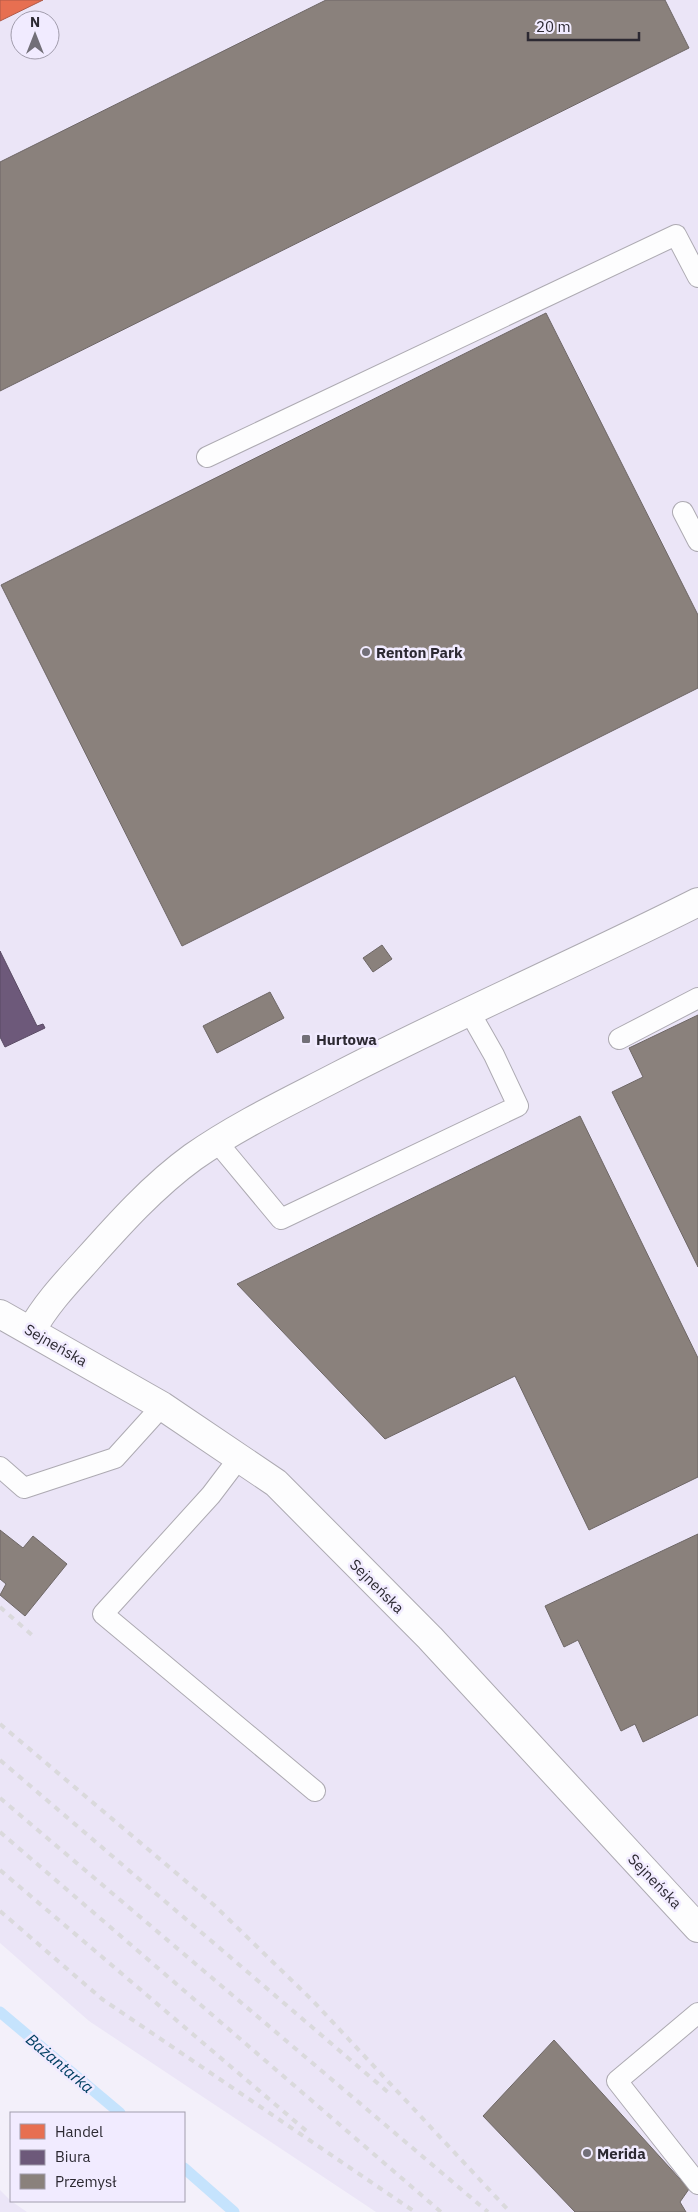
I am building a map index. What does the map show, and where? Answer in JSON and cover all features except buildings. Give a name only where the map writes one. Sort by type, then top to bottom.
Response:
[{"type":"street","points":[[31,1331],[42,1312],[118,1224],[192,1158],[216,1142],[271,1110],[468,1011],[604,949],[698,902]]},
{"type":"street","name":"Sejneńska","points":[[0,1314],[162,1406],[276,1483],[430,1638],[698,1928]]},
{"type":"lane","points":[[207,457],[676,235],[698,277]]},
{"type":"lane","points":[[683,512],[698,541]]},
{"type":"lane","points":[[620,1038],[698,998]]},
{"type":"lane","points":[[216,1142],[281,1219],[518,1106],[494,1055],[468,1011]]},
{"type":"lane","points":[[0,1467],[24,1488],[115,1458],[162,1406]]},
{"type":"lane","points":[[239,1458],[211,1495],[103,1614],[315,1791]]},
{"type":"lane","points":[[698,2013],[617,2081],[698,2184]]},
{"type":"shaded area","points":[[0,0],[698,0],[698,2212],[376,2212],[89,2021],[0,1943]]},
{"type":"shaded area","points":[[0,2190],[10,2202],[27,2212],[0,2212]]},
{"type":"waterway","name":"Bażantarka","points":[[0,2012],[119,2112]]},
{"type":"waterway","name":"Bażantarka","points":[[185,2169],[234,2212]]},
{"type":"railway","points":[[0,1607],[32,1635]]},
{"type":"railway","points":[[0,1724],[214,1905],[313,2001],[510,2212]]},
{"type":"railway","points":[[0,1760],[389,2093]]},
{"type":"railway","points":[[0,1798],[488,2212]]},
{"type":"railway","points":[[0,1832],[441,2212]]},
{"type":"railway","points":[[0,1870],[310,2134]]},
{"type":"railway","points":[[0,1911],[102,1999],[415,2212]]},
{"type":"place","name":"Renton Park","points":[[366,652]]},
{"type":"place","name":"Hurtowa","points":[[306,1039]]},
{"type":"place","name":"Merida","points":[[587,2153]]}]
